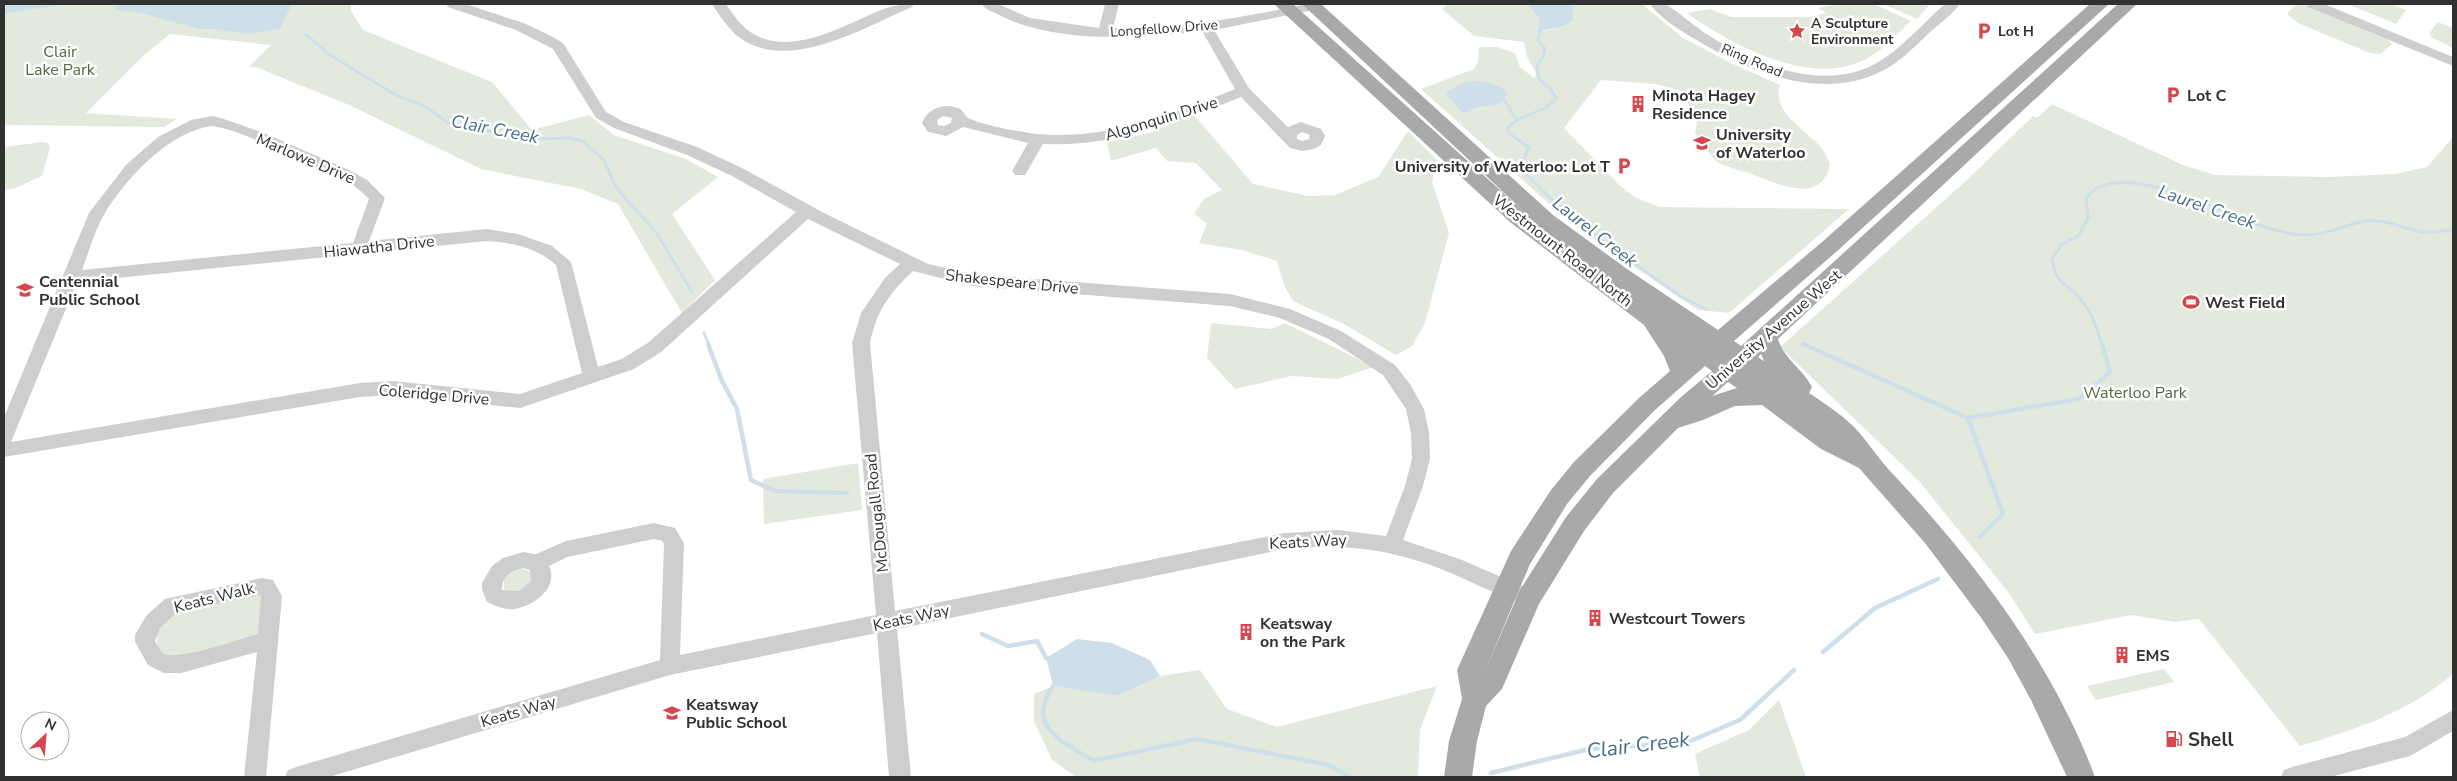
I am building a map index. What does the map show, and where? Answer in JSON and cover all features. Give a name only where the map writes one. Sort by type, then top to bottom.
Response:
[{"type":"main road","name":"University Avenue West","points":[[1458,777],[1463,741],[1475,699],[1470,670],[1506,588],[1536,532],[1582,469],[1647,404],[1713,348],[2100,4]]},
{"type":"main road","name":"University Avenue West","points":[[1475,699],[1493,681],[1529,598],[1590,504],[1669,422],[1766,337],[2128,4]]},
{"type":"main road","name":"Westmount Road North","points":[[1313,5],[1546,220],[1713,348],[1735,363],[1807,404],[1845,433],[1867,463],[1911,507],[1994,613],[2045,697],[2064,734],[2081,777]]},
{"type":"main road","name":"Westmount Road North","points":[[1287,8],[1517,217],[1644,314],[1713,348]]},
{"type":"main road","points":[[1644,314],[1674,353],[1682,374]]},
{"type":"main road","points":[[1766,337],[1768,347],[1777,362],[1803,389],[1807,404]]},
{"type":"main road","name":"Westmount Road North","points":[[1735,363],[1766,396],[1829,442],[1867,463]]},
{"type":"main road","points":[[1669,422],[1695,414],[1732,396],[1766,396]]},
{"type":"street","name":"Shakespeare Drive","points":[[453,4],[535,33],[558,46],[601,115],[619,125],[699,154],[737,172],[807,211],[910,264],[935,274],[972,280],[1230,300],[1284,313],[1335,334],[1389,370],[1404,389],[1415,409],[1420,433],[1420,459],[1414,486],[1392,545]]},
{"type":"street","points":[[719,4],[729,21],[742,34],[760,44],[780,47],[801,47],[907,4]]},
{"type":"street","name":"Longfellow Drive","points":[[988,4],[1028,22],[1062,28],[1105,32],[1144,32],[1206,27],[1287,8],[1313,5]]},
{"type":"street","points":[[1105,32],[1112,4]]},
{"type":"street","name":"Ring Road","points":[[1657,4],[1691,30],[1764,69],[1800,78],[1833,80],[1858,76],[1878,68],[1953,4]]},
{"type":"street","points":[[2313,4],[2453,62]]},
{"type":"street","points":[[2336,4],[2453,53]]},
{"type":"street","points":[[1206,27],[1243,91],[1288,135]]},
{"type":"street","name":"Algonquin Drive","points":[[960,122],[984,125],[1006,134],[1038,139],[1097,137],[1147,126],[1197,110],[1243,91]]},
{"type":"street","name":"Marlowe Drive","points":[[70,277],[97,213],[112,189],[178,129],[202,121],[225,124],[367,185],[377,198],[359,248]]},
{"type":"street","points":[[1020,172],[1038,139]]},
{"type":"street","name":"Coleridge Drive","points":[[4,450],[360,390],[393,388],[512,401],[537,396],[628,364],[655,347],[807,211]]},
{"type":"street","name":"Hiawatha Drive","points":[[70,277],[487,235],[523,240],[555,254],[563,262],[592,377]]},
{"type":"street","name":"McDougall Road","points":[[900,777],[861,343],[866,317],[891,282],[910,264]]},
{"type":"street","points":[[4,438],[70,277]]},
{"type":"street","points":[[536,562],[565,549],[654,531],[668,534],[674,543],[670,666]]},
{"type":"street","name":"Keats Way","points":[[296,777],[670,666],[1277,542],[1345,538],[1392,545],[1445,562],[1529,598]]},
{"type":"street","name":"Keats Walk","points":[[255,777],[269,640],[272,596],[266,586],[172,605],[153,622],[145,635],[145,642],[155,659],[164,664],[181,664],[201,660],[269,640]]},
{"type":"street","points":[[2292,777],[2410,746],[2453,720]]},
{"type":"green space","name":"Clair Lake Park","points":[[4,4],[351,4],[351,11],[363,30],[492,82],[532,130],[589,115],[614,135],[686,159],[718,177],[672,214],[715,280],[682,313],[618,204],[581,189],[481,169],[349,105],[256,67],[249,67],[271,45],[170,34],[145,54],[86,113],[177,119],[164,127],[4,125]]},
{"type":"green space","points":[[1447,4],[1527,4],[1540,19],[1539,33],[1573,22],[1571,4],[1642,4],[1683,38],[1733,64],[1780,85],[1780,104],[1785,112],[1791,120],[1821,147],[1830,164],[1825,177],[1818,185],[1808,188],[1784,186],[1726,166],[1716,161],[1695,133],[1697,123],[1682,91],[1656,84],[1601,80],[1564,128],[1619,185],[1636,198],[1660,207],[1849,209],[1729,313],[1698,310],[1574,226],[1421,89],[1474,69],[1478,62],[1479,47],[1497,47],[1515,53],[1520,67],[1535,79],[1536,73],[1527,57],[1524,42],[1474,36],[1442,9]],"holes":[[[1457,86],[1490,106],[1473,109],[1449,90]]]},
{"type":"green space","points":[[1839,4],[1874,4],[1911,21],[1886,45],[1865,60],[1836,68],[1814,68],[1791,65],[1768,58],[1724,37],[1687,13],[1710,9],[1731,17],[1809,17],[1826,13],[1818,8]]},
{"type":"green space","points":[[1883,4],[1930,4],[1917,19]]},
{"type":"green space","points":[[2296,4],[2303,4],[2388,40],[2392,44],[2381,54],[2370,53],[2298,23],[2287,14]]},
{"type":"green space","points":[[2347,4],[2391,4],[2406,10],[2396,24]]},
{"type":"green space","points":[[2438,22],[2453,28],[2453,48],[2431,37],[2430,32]]},
{"type":"green space","name":"Waterloo Park","points":[[2052,104],[2183,165],[2216,175],[2328,177],[2396,174],[2427,167],[2453,137],[2453,674],[2417,700],[2362,726],[2300,746],[2199,619],[2174,622],[2131,615],[2035,634],[2009,593],[1919,481],[1780,347],[1968,179],[2033,116],[2037,118]]},
{"type":"green space","points":[[1194,115],[1253,184],[1308,196],[1335,195],[1378,177],[1408,131],[1437,160],[1432,182],[1449,233],[1425,323],[1412,346],[1396,355],[1344,324],[1293,301],[1284,285],[1277,261],[1242,250],[1199,243],[1207,223],[1194,214],[1204,199],[1222,190],[1196,163],[1167,161],[1156,148],[1111,161],[1107,142],[1146,134]]},
{"type":"green space","points":[[48,143],[50,148],[42,176],[13,189],[4,190],[4,147]]},
{"type":"green space","points":[[1211,323],[1271,329],[1285,323],[1374,367],[1337,379],[1291,376],[1235,389],[1207,358]]},
{"type":"green space","points":[[858,463],[862,510],[764,524],[763,479]]},
{"type":"green space","points":[[521,568],[532,572],[533,580],[523,591],[504,590],[504,579],[511,572]]},
{"type":"green space","points":[[259,594],[267,598],[263,632],[250,641],[169,659],[158,651],[157,635],[163,623],[185,607],[216,599]]},
{"type":"green space","points":[[2164,669],[2174,682],[2096,700],[2087,686]]},
{"type":"green space","points":[[1200,670],[1227,709],[1277,727],[1437,686],[1420,730],[1418,777],[1076,777],[1052,760],[1034,721],[1034,694],[1053,686],[1118,696],[1160,676]]},
{"type":"green space","points":[[1779,700],[1806,777],[1700,777],[1695,754],[1749,730]]},
{"type":"shaded area","points":[[4,4],[64,4],[4,14]]},
{"type":"shaded area","points":[[116,4],[292,4],[280,29],[247,34],[214,29],[198,29],[141,13],[115,9]]},
{"type":"shaded area","points":[[1527,4],[1571,4],[1574,20],[1565,26],[1538,33],[1540,19]]},
{"type":"shaded area","points":[[1467,81],[1494,84],[1507,93],[1500,104],[1479,107],[1468,113],[1462,112],[1446,94],[1449,90]]},
{"type":"shaded area","points":[[1077,639],[1112,643],[1150,660],[1160,676],[1118,696],[1053,686],[1046,658]]},
{"type":"waterway","name":"Laurel Creek","points":[[1541,29],[1538,40],[1545,49],[1543,57],[1537,65],[1539,79],[1551,89],[1556,98],[1545,108],[1518,119],[1507,129],[1511,135],[1529,147],[1520,168],[1571,218],[1680,296],[1706,309]]},
{"type":"waterway","name":"Clair Creek","points":[[305,34],[330,55],[394,94],[426,107],[448,123],[535,139],[571,138],[584,142],[604,160],[614,183],[624,197],[656,232],[692,292]]},
{"type":"waterway","points":[[1505,101],[1516,119]]},
{"type":"waterway","name":"Laurel Creek","points":[[2102,345],[2090,312],[2078,296],[2060,280],[2052,259],[2062,244],[2078,236],[2088,219],[2086,198],[2097,188],[2120,183],[2145,185],[2172,191],[2254,223],[2280,231],[2305,235],[2315,235],[2368,221],[2395,224],[2423,232],[2453,230]]},
{"type":"waterway","name":"Clair Creek","points":[[704,333],[709,345]]},
{"type":"waterway","name":"Clair Creek","points":[[708,344],[722,381],[737,409],[751,480],[775,491],[847,493]]},
{"type":"waterway","name":"Laurel Creek","points":[[1806,345],[1803,344],[1968,418]]},
{"type":"waterway","name":"Laurel Creek","points":[[1968,418],[2079,399],[2110,372],[2102,344]]},
{"type":"waterway","name":"Clair Creek","points":[[1968,418],[2003,514],[1980,537]]},
{"type":"waterway","name":"Clair Creek","points":[[1823,652],[1875,608],[1938,579]]},
{"type":"waterway","name":"Clair Creek","points":[[982,634],[1008,646],[1037,641],[1046,658]]},
{"type":"waterway","name":"Clair Creek","points":[[1491,773],[1589,749],[1688,742],[1740,720],[1794,670]]},
{"type":"waterway","name":"Clair Creek","points":[[1053,686],[1045,700],[1043,712],[1045,723],[1059,739],[1093,761],[1197,739],[1328,765],[1350,777]]},
{"type":"place","name":"A Sculpture Environment","points":[[1797,31]]},
{"type":"place","name":"Lot H","points":[[1984,31]]},
{"type":"place","name":"Lot C","points":[[2173,95]]},
{"type":"place","name":"Minota Hagey Residence","points":[[1638,104]]},
{"type":"place","name":"University of Waterloo","points":[[1702,143]]},
{"type":"place","name":"University of Waterloo: Lot T","points":[[1624,166]]},
{"type":"place","name":"Centennial Public School","points":[[25,290]]},
{"type":"place","name":"West Field","points":[[2191,302]]},
{"type":"place","name":"Westcourt Towers","points":[[1595,618]]},
{"type":"place","name":"Keatsway on the Park","points":[[1246,632]]},
{"type":"place","name":"EMS","points":[[2122,655]]},
{"type":"place","name":"Keatsway Public School","points":[[672,713]]},
{"type":"place","name":"Shell","points":[[2174,739]]}]
